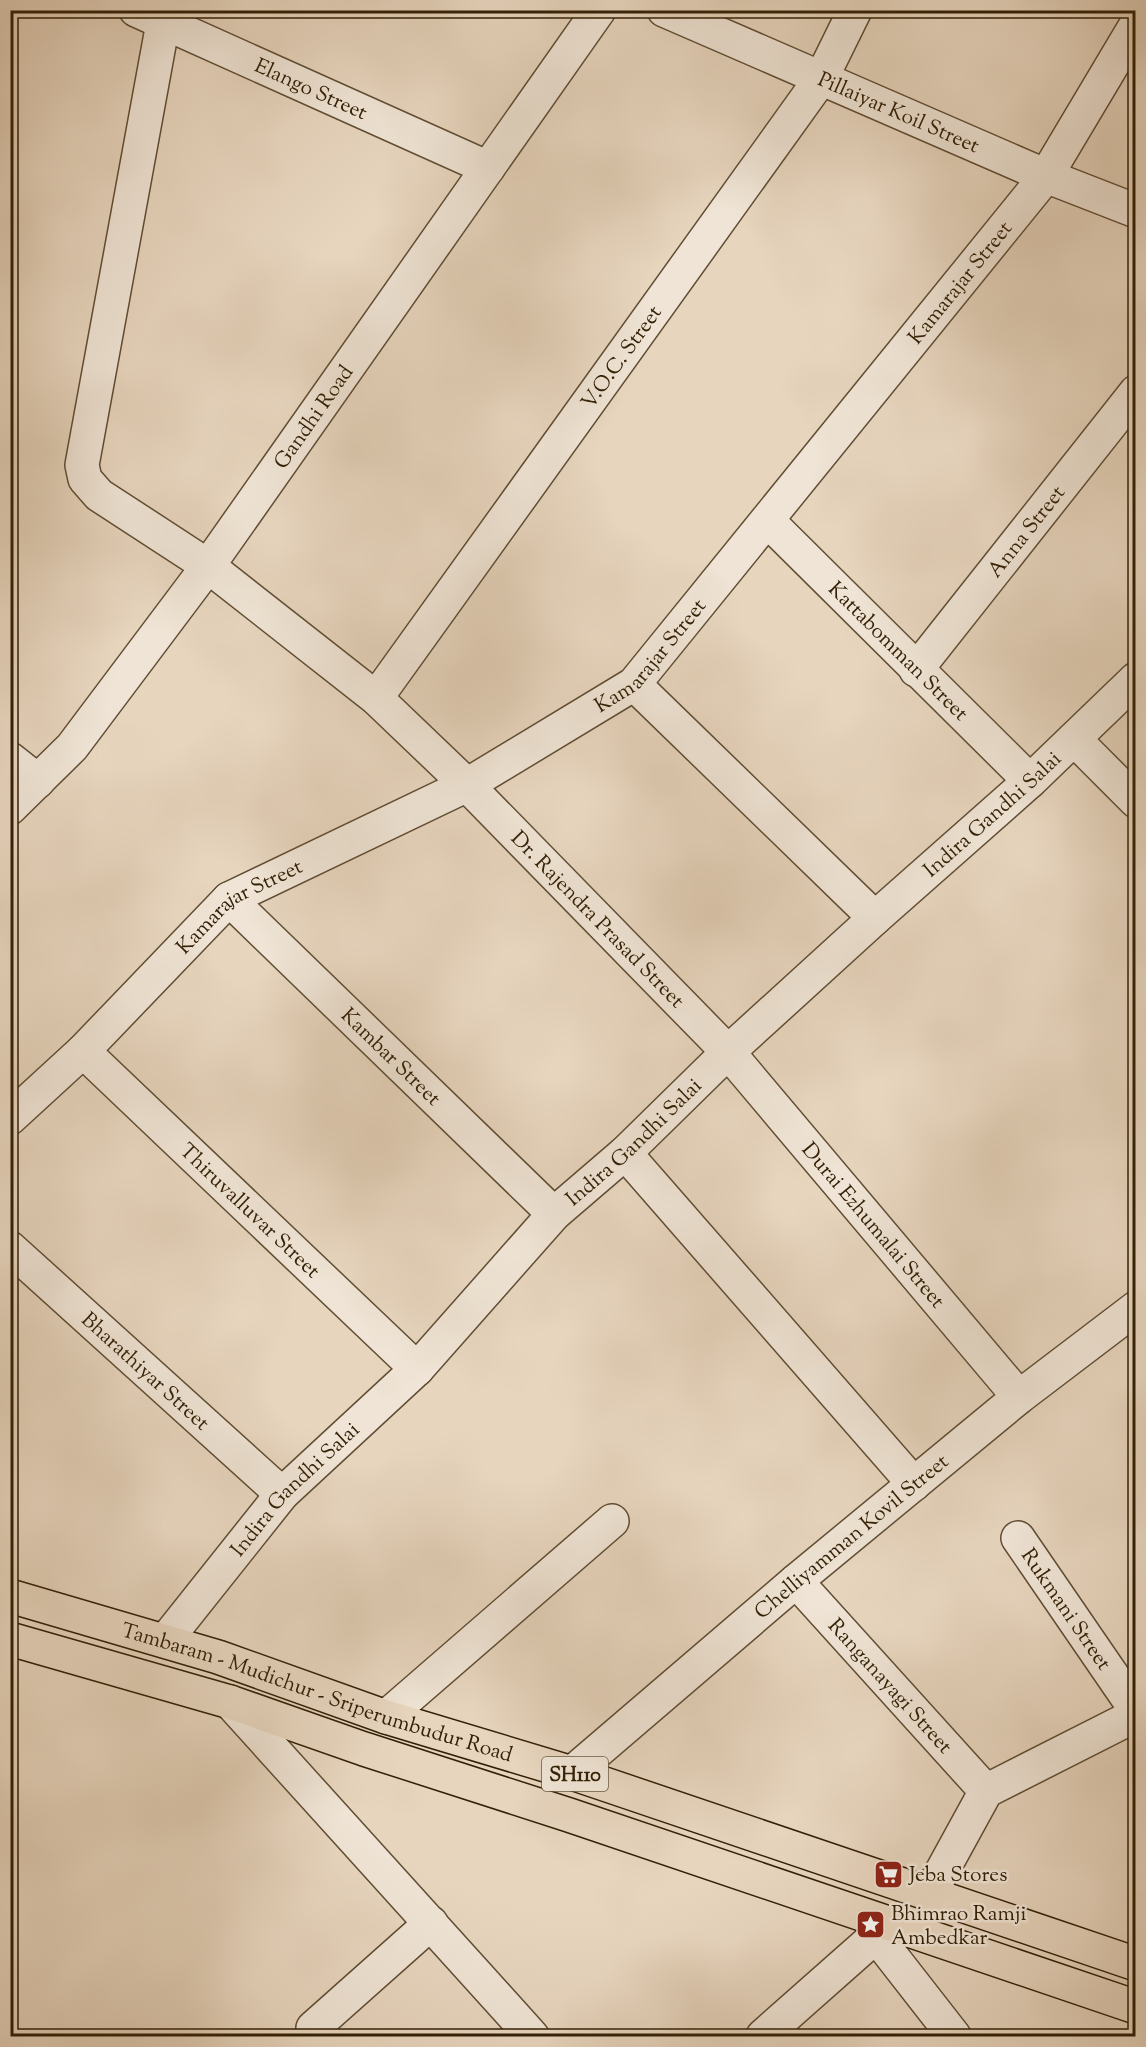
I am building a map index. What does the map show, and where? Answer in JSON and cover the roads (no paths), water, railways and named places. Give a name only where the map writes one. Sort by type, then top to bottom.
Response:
[{"type":"main road","name":"Tambaram - Mudichur - Sriperumbudur Road","points":[[10,1596],[218,1657],[386,1717],[572,1773],[929,1895],[1133,1961]]},
{"type":"main road","name":"Tambaram - Mudichur - Sriperumbudur Road","points":[[10,1639],[230,1702],[885,1931],[1136,2007]]},
{"type":"main road","points":[[144,1679],[165,1641]]},
{"type":"main road","points":[[885,1931],[929,1895]]},
{"type":"street","name":"Gandhi Road","points":[[10,808],[72,747],[208,566],[599,10]]},
{"type":"street","name":"Pillaiyar Koil Street","points":[[664,10],[1046,176],[1136,211]]},
{"type":"street","name":"V.O.C. Street","points":[[376,698],[822,77],[855,10]]},
{"type":"street","name":"Elango Street","points":[[149,17],[488,168]]},
{"type":"street","name":"Dr. Rajendra Prasad Street","points":[[149,17],[82,465],[85,479],[99,495],[208,566],[376,698],[467,785],[728,1052]]},
{"type":"street","name":"Kamarajar Street","points":[[10,1118],[83,1051],[229,898],[467,785],[634,684],[1046,176],[1136,25]]},
{"type":"street","name":"Anna Street","points":[[916,670],[1136,392]]},
{"type":"street","name":"Kattabomman Street","points":[[768,521],[1030,781]]},
{"type":"street","name":"Indira Gandhi Salai","points":[[165,1641],[282,1494],[417,1370],[554,1214],[625,1153],[728,1052],[875,918],[1030,781],[1136,679]]},
{"type":"street","points":[[634,684],[875,918]]},
{"type":"street","points":[[1074,739],[1136,801]]},
{"type":"street","points":[[10,759],[38,781]]},
{"type":"street","name":"Kambar Street","points":[[229,898],[554,1214]]},
{"type":"street","name":"Thiruvalluvar Street","points":[[83,1051],[417,1370]]},
{"type":"street","name":"Durai Ezhumalai Street","points":[[728,1052],[1019,1397]]},
{"type":"street","points":[[625,1153],[914,1484]]},
{"type":"street","name":"Bharathiyar Street","points":[[10,1248],[282,1494]]},
{"type":"street","name":"Chelliyamman Kovil Street","points":[[572,1773],[796,1581],[1019,1397],[1136,1308]]},
{"type":"street","points":[[386,1717],[612,1521]]},
{"type":"street","name":"Rukmani Street","points":[[1018,1538],[1136,1710]]},
{"type":"street","name":"Ranganayagi Street","points":[[796,1581],[986,1791]]},
{"type":"street","points":[[230,1702],[532,2037]]},
{"type":"street","points":[[929,1895],[986,1791],[1136,1715]]},
{"type":"street","points":[[313,2028],[431,1923]]},
{"type":"street","points":[[763,2037],[885,1931],[954,2037]]},
{"type":"place","name":"Jeba Stores","points":[[888,1874]]},
{"type":"place","name":"Bhimrao Ramji Ambedkar","points":[[870,1925]]}]
